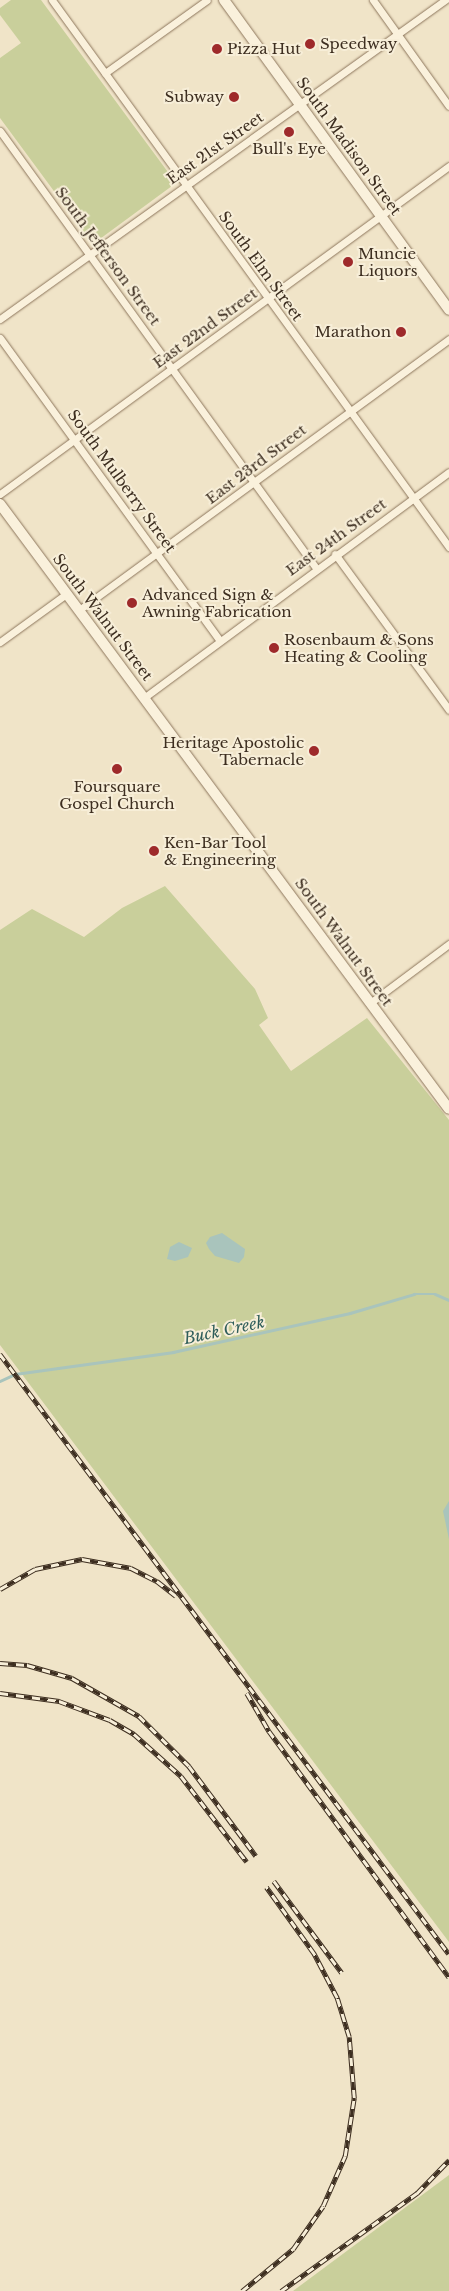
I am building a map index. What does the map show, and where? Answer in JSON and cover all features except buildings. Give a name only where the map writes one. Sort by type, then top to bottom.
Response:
[{"type":"main road","name":"South Madison Street","points":[[224,0],[449,310]]},
{"type":"main road","name":"South Walnut Street","points":[[0,504],[449,1108]]},
{"type":"street","name":"South Elm Street","points":[[52,0],[349,412],[449,547]]},
{"type":"street","points":[[105,73],[207,0]]},
{"type":"street","points":[[373,0],[449,106]]},
{"type":"street","name":"East 21st Street","points":[[0,319],[445,0]]},
{"type":"street","name":"South Jefferson Street","points":[[0,131],[256,482],[316,568]]},
{"type":"street","points":[[0,146],[7,141]]},
{"type":"street","name":"East 22nd Street","points":[[0,494],[449,166]]},
{"type":"street","name":"South Mulberry Street","points":[[0,338],[220,641]]},
{"type":"street","name":"East 23rd Street","points":[[79,610],[449,339]]},
{"type":"street","name":"East 24th Street","points":[[145,697],[316,568],[449,472]]},
{"type":"street","points":[[335,554],[449,710]]},
{"type":"street","points":[[0,642],[66,594]]},
{"type":"street","points":[[370,1003],[449,944]]},
{"type":"green space","points":[[11,0],[41,0],[176,183],[93,244],[0,118],[0,58],[21,43],[0,15],[0,8]]},
{"type":"green space","points":[[165,886],[255,989],[268,1018],[259,1025],[291,1071],[367,1018],[449,1120],[449,1942],[0,1345],[0,930],[32,909],[84,937],[122,908]]},
{"type":"green space","points":[[449,2175],[449,2291],[293,2291]]},
{"type":"water","points":[[222,1233],[245,1249],[244,1257],[239,1263],[215,1256],[209,1249],[206,1243],[210,1237]]},
{"type":"water","points":[[179,1242],[192,1248],[188,1257],[175,1261],[167,1259],[170,1247]]},
{"type":"water","points":[[449,1501],[449,1539],[443,1511]]},
{"type":"waterway","name":"Buck Creek","points":[[0,1381],[15,1374],[173,1352],[350,1313],[414,1294],[435,1294],[449,1300]]},
{"type":"railway","points":[[0,1354],[449,1954]]},
{"type":"railway","points":[[0,1589],[35,1569],[82,1559],[131,1568],[157,1581],[176,1596]]},
{"type":"railway","points":[[0,1663],[27,1665],[72,1678],[139,1716],[189,1766],[256,1856]]},
{"type":"railway","points":[[0,1693],[59,1701],[110,1720],[134,1734],[181,1776],[247,1862]]},
{"type":"railway","points":[[247,1693],[269,1731],[449,1977]]},
{"type":"railway","points":[[274,1881],[342,1973]]},
{"type":"railway","points":[[242,2291],[293,2249],[323,2206],[345,2156],[354,2098],[349,2037],[337,1998],[314,1954],[266,1887]]},
{"type":"railway","points":[[281,2291],[417,2193],[449,2160]]},
{"type":"place","name":"Speedway","points":[[310,44]]},
{"type":"place","name":"Pizza Hut","points":[[217,49]]},
{"type":"place","name":"Subway","points":[[234,97]]},
{"type":"place","name":"Bull's Eye","points":[[289,132]]},
{"type":"place","name":"Muncie Liquors","points":[[348,262]]},
{"type":"place","name":"Marathon","points":[[401,332]]},
{"type":"place","name":"Advanced Sign & Awning Fabrication","points":[[132,603]]},
{"type":"place","name":"Rosenbaum & Sons Heating & Cooling","points":[[274,648]]},
{"type":"place","name":"Heritage Apostolic Tabernacle","points":[[314,751]]},
{"type":"place","name":"Foursquare Gospel Church","points":[[117,769]]},
{"type":"place","name":"Ken-Bar Tool & Engineering","points":[[154,851]]}]
